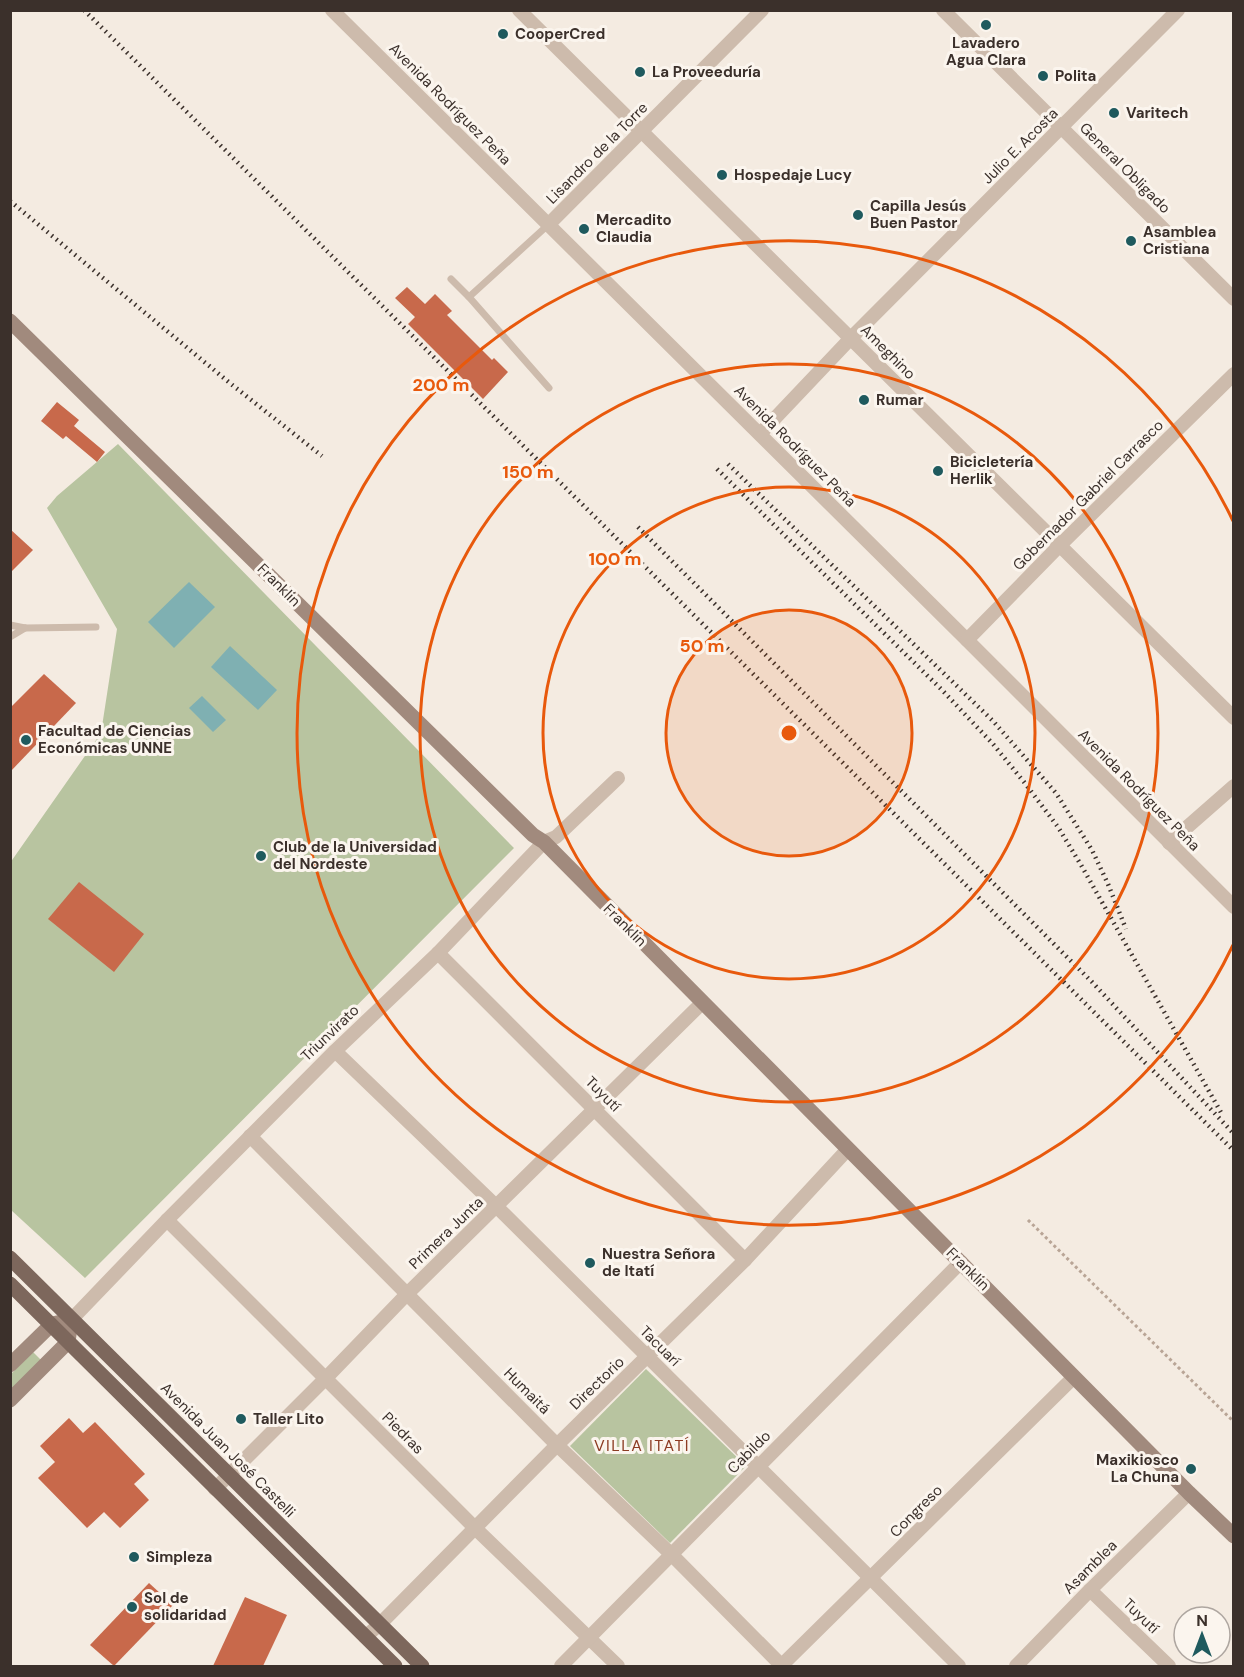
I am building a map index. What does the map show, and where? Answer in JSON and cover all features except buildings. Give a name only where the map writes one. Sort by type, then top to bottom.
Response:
[{"type":"main road","name":"Avenida Juan José Castelli","points":[[10,1258],[422,1666]]},
{"type":"main road","points":[[10,1284],[395,1666]]},
{"type":"street","name":"Ameghino","points":[[519,10],[1233,718]]},
{"type":"street","name":"Lisandro de la Torre","points":[[548,225],[762,10]]},
{"type":"street","name":"General Obligado","points":[[943,10],[1233,299]]},
{"type":"street","name":"Julio E. Acosta","points":[[760,434],[851,338],[1178,10]]},
{"type":"street","name":"Avenida Rodríguez Peña","points":[[339,13],[548,225],[1233,907]]},
{"type":"street","name":"Franklin","points":[[10,321],[533,835],[544,843],[1233,1536]]},
{"type":"street","name":"Gobernador Gabriel Carrasco","points":[[967,640],[1233,374]]},
{"type":"street","name":"Triunvirato","points":[[71,1320],[250,1136],[438,952],[544,843],[556,837],[618,778]]},
{"type":"street","points":[[1169,843],[1233,786]]},
{"type":"street","name":"Tuyutí","points":[[438,952],[744,1260]]},
{"type":"street","name":"Primera Junta","points":[[215,1489],[407,1294],[702,1003]]},
{"type":"street","name":"Tacuarí","points":[[335,1051],[496,1206],[959,1666]]},
{"type":"street","name":"Humaitá","points":[[250,1136],[557,1445],[672,1555],[781,1666]]},
{"type":"street","name":"Directorio","points":[[366,1637],[744,1260],[849,1149]]},
{"type":"street","name":"Piedras","points":[[167,1220],[475,1528],[618,1666]]},
{"type":"street","name":"Cabildo","points":[[561,1666],[961,1262]]},
{"type":"street","points":[[10,1365],[52,1324],[71,1320],[68,1342],[10,1400]]},
{"type":"street","name":"Congreso","points":[[781,1666],[1074,1377]]},
{"type":"street","name":"Asamblea","points":[[1016,1666],[1189,1493]]},
{"type":"street","name":"Tuyutí","points":[[1090,1590],[1168,1666]]},
{"type":"lane","name":"Lisandro de la Torre","points":[[470,297],[548,225]]},
{"type":"lane","points":[[451,279],[470,297],[549,388]]},
{"type":"lane","points":[[10,626],[25,628],[96,627]]},
{"type":"lane","points":[[10,636],[25,628]]},
{"type":"path","points":[[1028,1220],[1233,1422]]},
{"type":"green space","name":"Club de la Universidad del Nordeste","points":[[118,444],[514,848],[85,1278],[11,1210],[10,863],[101,733],[117,629],[47,508],[57,496]]},
{"type":"green space","points":[[33,1352],[41,1360],[11,1390],[11,1374]]},
{"type":"green space","points":[[646,1369],[746,1466],[670,1543],[570,1446]]},
{"type":"water","points":[[189,582],[215,607],[174,648],[148,622]]},
{"type":"water","points":[[230,646],[277,690],[258,710],[211,667]]},
{"type":"water","points":[[202,696],[226,720],[213,732],[189,708]]},
{"type":"railway","points":[[84,10],[1234,1151]]},
{"type":"railway","points":[[10,201],[231,384],[322,456]]},
{"type":"railway","points":[[728,464],[993,721],[1056,793],[1092,850],[1126,929]]},
{"type":"railway","points":[[717,469],[942,690],[993,744],[1024,782],[1058,827],[1081,865],[1223,1116]]},
{"type":"railway","points":[[638,527],[1092,982],[1234,1134]]},
{"type":"place","name":"Lavadero Agua Clara","points":[[986,25]]},
{"type":"place","name":"CooperCred","points":[[503,34]]},
{"type":"place","name":"La Proveeduría","points":[[640,72]]},
{"type":"place","name":"Polita","points":[[1043,76]]},
{"type":"place","name":"Varitech","points":[[1114,113]]},
{"type":"place","name":"Hospedaje Lucy","points":[[722,175]]},
{"type":"place","name":"Capilla Jesús Buen Pastor","points":[[858,215]]},
{"type":"place","name":"Mercadito Claudia","points":[[584,229]]},
{"type":"place","name":"Asamblea Cristiana","points":[[1131,241]]},
{"type":"place","name":"Rumar","points":[[864,400]]},
{"type":"place","name":"Bicicletería Herlik","points":[[938,471]]},
{"type":"place","name":"Facultad de Ciencias Económicas UNNE","points":[[26,740]]},
{"type":"place","name":"Club de la Universidad del Nordeste","points":[[261,856]]},
{"type":"place","name":"Nuestra Señora de Itatí","points":[[590,1263]]},
{"type":"place","name":"Taller Lito","points":[[241,1419]]},
{"type":"place","name":"Maxikiosco La Chuna","points":[[1191,1469]]},
{"type":"place","name":"Simpleza","points":[[134,1557]]},
{"type":"place","name":"Sol de solidaridad","points":[[132,1607]]},
{"type":"district","name":"VILLA ITATÍ","points":[[642,1445]]}]
